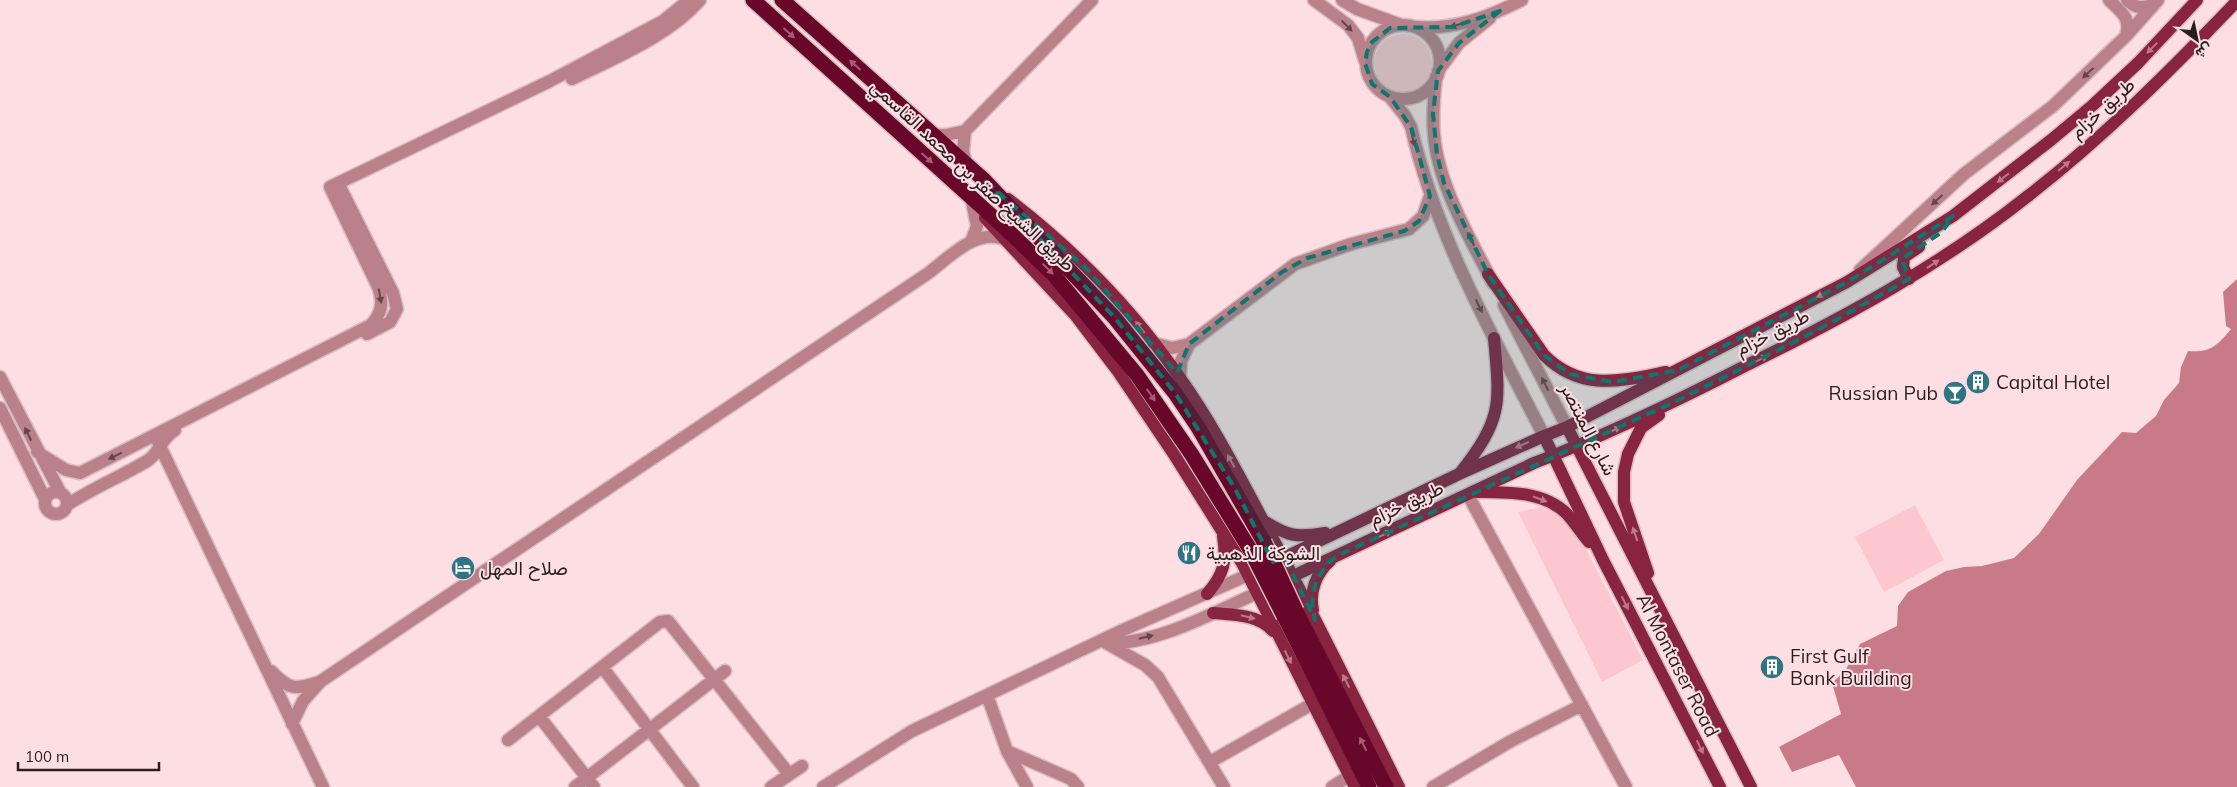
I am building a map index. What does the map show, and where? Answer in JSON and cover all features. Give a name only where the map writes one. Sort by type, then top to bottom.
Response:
[{"type":"highway","name":"طريق الشيخ صقر بن محمد القاسمي","points":[[753,0],[1004,227],[1053,274],[1098,326],[1137,375],[1192,455],[1290,613],[1386,787]]},
{"type":"highway","name":"طريق الشيخ صقر بن محمد القاسمي","points":[[782,0],[983,179],[1114,317],[1175,393],[1234,487],[1264,542],[1290,613],[1369,787]]},
{"type":"main road","name":"طريق خزام","points":[[1248,575],[1459,474],[1544,436],[1567,428],[1847,282],[1954,216],[2051,140],[2138,63],[2197,0]]},
{"type":"main road","name":"طريق خزام","points":[[1257,593],[1683,398],[1818,330],[1910,279],[2028,196],[2120,119],[2163,78],[2237,1]]},
{"type":"main road","points":[[983,179],[1024,211],[1087,269],[1129,312],[1180,378],[1215,431],[1284,557],[1399,787]]},
{"type":"main road","points":[[960,189],[1076,316],[1139,400],[1222,528],[1248,575],[1352,782]]},
{"type":"main road","points":[[1910,279],[1903,267],[1904,257],[1942,232],[1954,216]]},
{"type":"main road","points":[[1488,274],[1544,355],[1553,365],[1570,374],[1591,381],[1613,382],[1678,370]]},
{"type":"main road","points":[[1459,474],[1486,437],[1498,408],[1499,389],[1494,338]]},
{"type":"main road","points":[[1662,614],[1624,502],[1624,472],[1628,454],[1641,428],[1683,398]]},
{"type":"main road","name":"شارع المنتصر","points":[[1567,428],[1750,787]]},
{"type":"main road","points":[[1544,436],[1603,560]]},
{"type":"main road","points":[[1472,494],[1515,492],[1542,498],[1566,513],[1603,560]]},
{"type":"main road","points":[[1264,520],[1282,532],[1294,537],[1339,530]]},
{"type":"main road","points":[[1207,594],[1219,580],[1223,569],[1225,558],[1222,528]]},
{"type":"main road","points":[[1315,620],[1312,605],[1316,581],[1328,563],[1340,554]]},
{"type":"main road","name":"Al Montaser Road","points":[[1603,560],[1720,787]]},
{"type":"main road","points":[[1213,613],[1238,615],[1259,620],[1269,626],[1277,635]]},
{"type":"street","points":[[337,188],[550,81],[663,21],[689,0]]},
{"type":"street","points":[[337,188],[552,89],[615,57],[660,33],[682,18],[700,0]]},
{"type":"street","points":[[933,134],[946,135],[965,131],[1092,0]]},
{"type":"street","points":[[1314,0],[1348,25],[1358,38],[1366,63]]},
{"type":"street","points":[[1342,0],[1357,9],[1424,32],[1438,50],[1440,62],[1437,74]]},
{"type":"street","points":[[1522,0],[1500,11],[1452,27],[1438,29],[1407,26],[1390,28],[1380,33],[1372,42],[1367,52],[1366,63],[1367,74],[1372,84],[1390,97],[1406,116],[1440,224],[1494,338],[1544,436]]},
{"type":"street","points":[[2109,0],[2127,20],[2126,36]]},
{"type":"street","points":[[2128,0],[2136,7],[2142,8],[2156,2]]},
{"type":"street","points":[[1847,282],[1964,174],[2053,106],[2126,36],[2156,2]]},
{"type":"street","points":[[1390,97],[1401,99],[1413,98],[1424,93],[1459,43],[1500,11]]},
{"type":"street","name":"شارع المنتصر","points":[[1437,74],[1433,114],[1434,136],[1444,184],[1567,428]]},
{"type":"street","points":[[965,131],[963,151],[966,163]]},
{"type":"street","points":[[37,452],[66,470],[80,473],[166,436],[390,322],[398,309],[393,293],[337,188]]},
{"type":"street","points":[[1153,343],[1172,348],[1189,344],[1295,264],[1351,244],[1409,229],[1423,216],[1430,196]]},
{"type":"street","points":[[971,242],[977,226],[972,202]]},
{"type":"street","points":[[292,724],[302,701],[322,681],[927,274],[977,238],[990,235],[1004,239]]},
{"type":"street","points":[[1180,378],[1181,361],[1189,344]]},
{"type":"street","points":[[0,378],[37,452],[60,492],[67,499],[67,505]]},
{"type":"street","points":[[0,408],[5,427],[45,499],[46,508],[52,513],[60,513],[67,505],[92,489],[148,461],[153,456],[157,440]]},
{"type":"street","points":[[157,440],[323,787]]},
{"type":"street","points":[[45,499],[50,494],[60,492]]},
{"type":"street","points":[[1472,494],[1626,787]]},
{"type":"street","points":[[823,787],[912,731],[986,695],[1103,643],[1123,630],[1248,575]]},
{"type":"street","points":[[1103,643],[1156,634],[1213,613],[1257,593]]},
{"type":"street","points":[[508,740],[660,622],[668,621],[720,674],[789,774]]},
{"type":"street","points":[[1103,643],[1145,665],[1158,677],[1224,787]]},
{"type":"street","points":[[264,664],[283,683],[292,688],[302,688],[322,681]]},
{"type":"street","points":[[603,668],[693,787]]},
{"type":"street","points":[[575,787],[591,782],[649,730],[720,674]]},
{"type":"street","points":[[986,695],[1007,751],[1026,787]]},
{"type":"street","points":[[1210,762],[1312,704]]},
{"type":"street","points":[[1433,787],[1511,741],[1582,705]]},
{"type":"street","points":[[539,716],[591,782]]},
{"type":"street","points":[[1007,751],[1071,779],[1078,787]]},
{"type":"street","points":[[771,787],[802,766]]},
{"type":"street","points":[[1332,787],[1352,782]]},
{"type":"highlighted area","points":[[1500,11],[1459,43],[1438,71],[1433,114],[1437,154],[1444,183],[1488,274],[1544,355],[1570,374],[1613,382],[1678,370],[1847,282],[1953,216],[1942,232],[1902,259],[1909,279],[1818,330],[1683,398],[1341,554],[1328,563],[1316,581],[1312,605],[1315,620],[1284,557],[1273,562],[1234,487],[1175,393],[1114,317],[983,179],[1087,269],[1177,373],[1189,344],[1282,272],[1307,258],[1404,231],[1419,221],[1430,196],[1411,127],[1390,97],[1372,84],[1365,63],[1367,52],[1372,42],[1390,28],[1452,27]]},
{"type":"shaded area","points":[[1397,34],[1409,34],[1424,42],[1432,57],[1432,69],[1424,84],[1409,92],[1397,92],[1382,84],[1374,69],[1374,57],[1382,42]]},
{"type":"shaded area","points":[[2237,279],[2237,787],[1856,787],[1839,755],[1792,772],[1779,747],[1841,714],[1832,683],[1845,671],[1860,644],[1897,626],[1898,606],[1908,592],[1946,571],[1982,566],[2014,558],[2039,534],[2077,480],[2122,432],[2136,433],[2156,416],[2164,400],[2179,383],[2181,367],[2188,351],[2202,351],[2212,347],[2231,329],[2226,326],[2223,292]]},
{"type":"shaded area","points":[[1915,505],[1944,560],[1884,592],[1855,537]]},
{"type":"shaded area","points":[[1541,507],[1561,515],[1577,532],[1643,660],[1602,682],[1518,512]]},
{"type":"place","name":"Capital Hotel","points":[[1978,382]]},
{"type":"place","name":"Russian Pub","points":[[1955,393]]},
{"type":"place","name":"الشوكة الذهبية","points":[[1189,553]]},
{"type":"place","name":"صلاح المهل","points":[[463,568]]},
{"type":"place","name":"First Gulf Bank Building","points":[[1772,667]]}]
